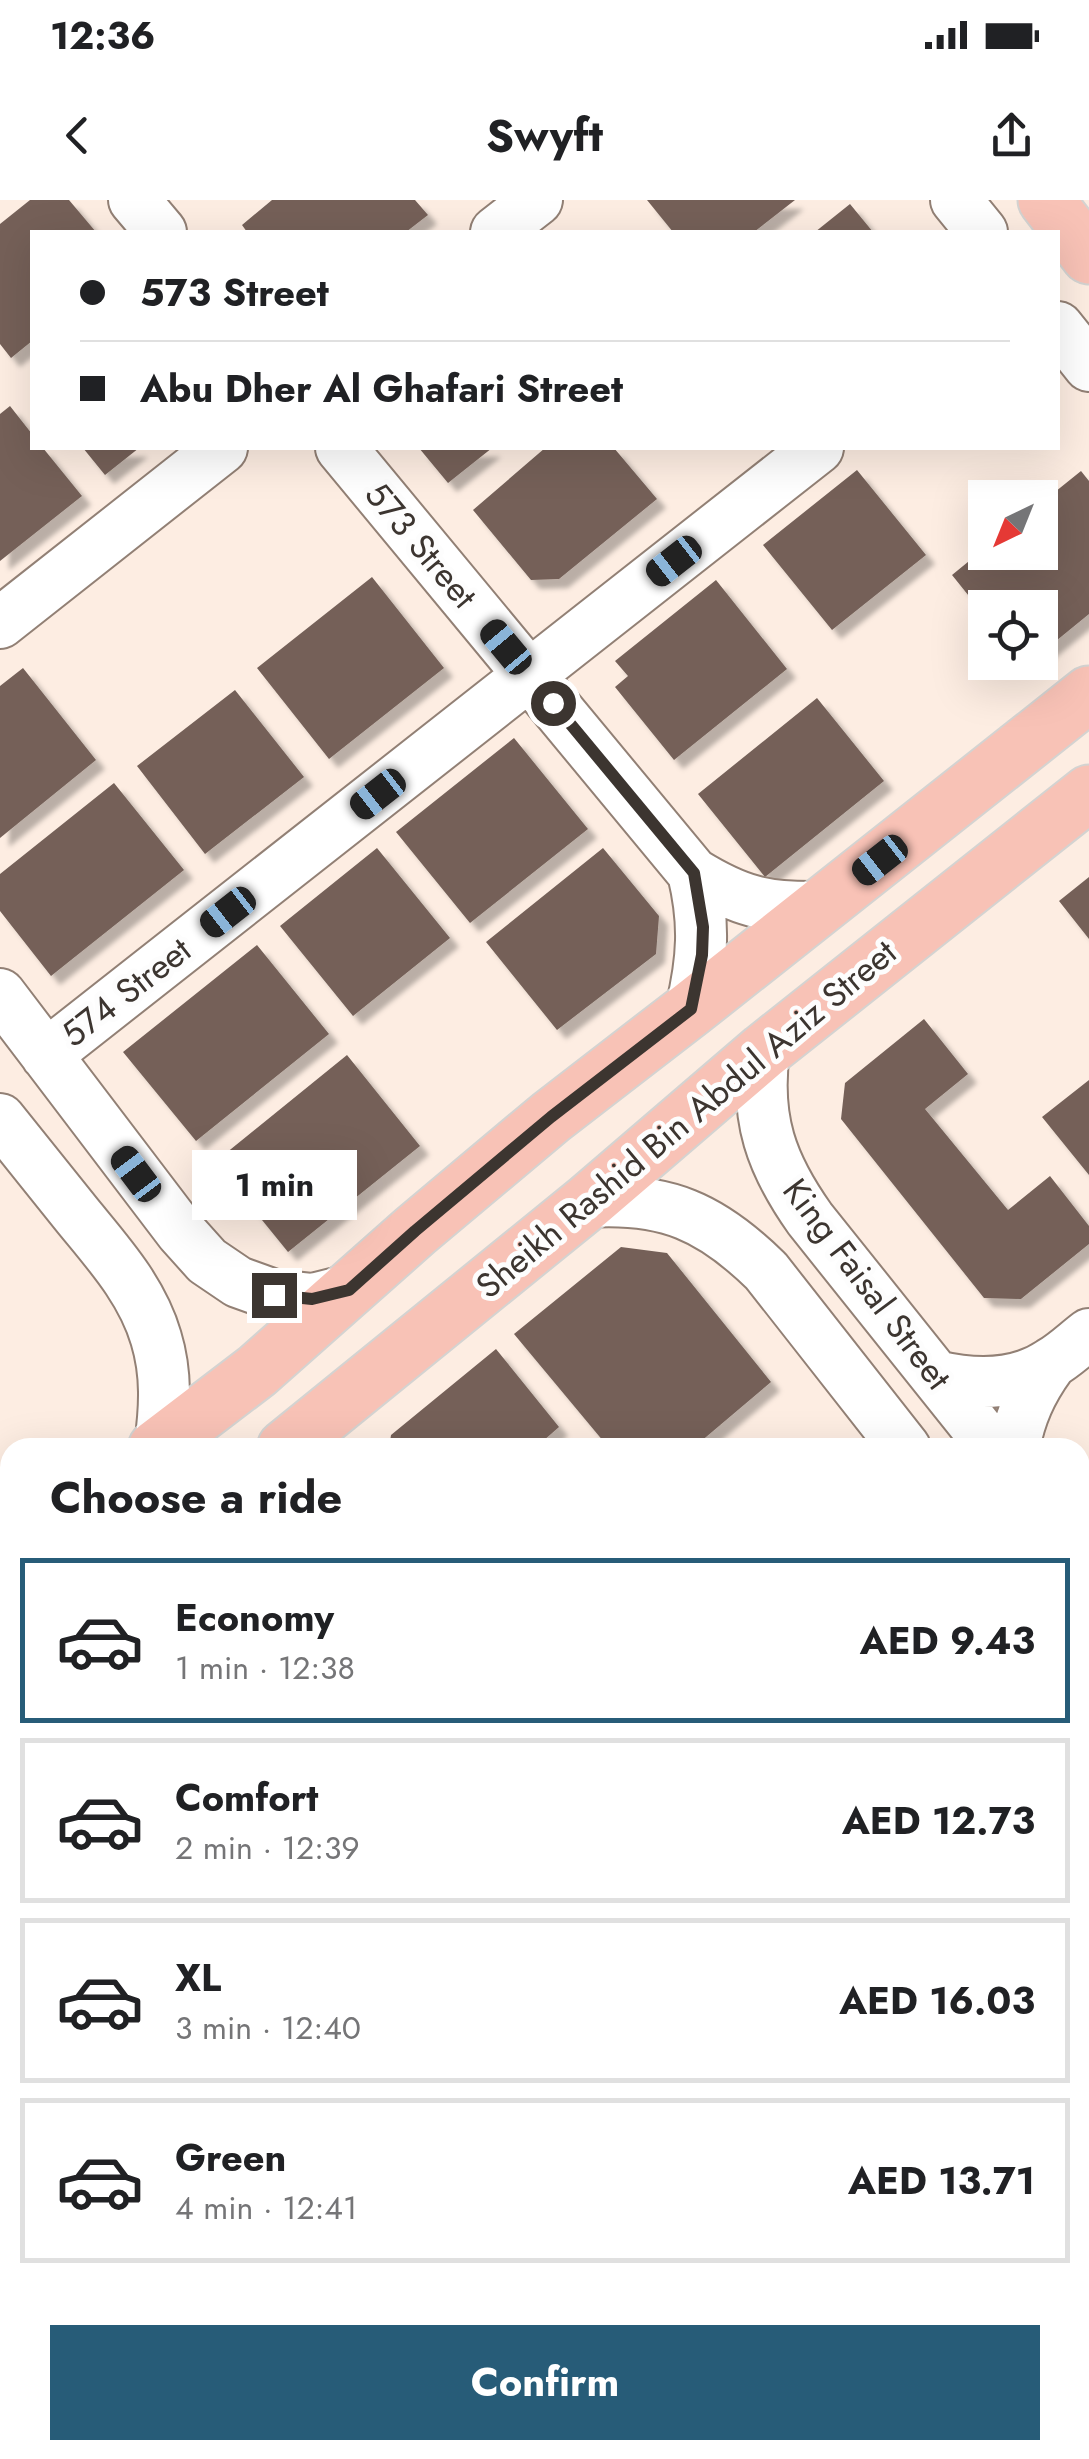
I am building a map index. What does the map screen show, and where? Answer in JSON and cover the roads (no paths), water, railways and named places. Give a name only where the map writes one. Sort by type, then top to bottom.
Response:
[{"type":"main road","points":[[1046,200],[1089,256]]},
{"type":"main road","points":[[169,1438],[258,1371],[537,1128],[1089,694]]},
{"type":"main road","name":"Sheikh Rashid Bin Abdul Aziz Street","points":[[308,1438],[335,1426],[764,1051],[1089,794]]},
{"type":"street","points":[[134,200],[159,230]]},
{"type":"street","points":[[499,230],[537,200]]},
{"type":"street","points":[[956,200],[980,230]]},
{"type":"street","points":[[1060,330],[1089,366]]},
{"type":"street","points":[[0,623],[219,450]]},
{"type":"street","name":"573 Street","points":[[343,450],[694,873],[722,891],[754,903],[786,908],[821,906]]},
{"type":"street","name":"574 Street","points":[[46,1055],[815,450]]},
{"type":"street","points":[[691,1009],[702,955],[703,927],[694,873]]},
{"type":"street","points":[[0,994],[206,1261],[238,1282],[274,1295],[312,1299],[349,1290]]},
{"type":"street","name":"King Faisal Street","points":[[764,1051],[760,1086],[764,1122],[789,1190],[985,1438]]},
{"type":"street","points":[[4,1130],[124,1273],[144,1304],[164,1374],[165,1409],[160,1438]]},
{"type":"street","points":[[54,1187],[91,1173],[114,1144]]},
{"type":"street","name":"King Faisal Street","points":[[588,1202],[654,1204],[716,1228],[766,1271],[898,1438]]},
{"type":"street","points":[[836,1360],[849,1335],[860,1326],[889,1318]]},
{"type":"street","points":[[1017,1438],[1036,1383],[1050,1365],[1089,1334]]},
{"type":"street","points":[[936,1376],[982,1383],[1028,1374],[1050,1365]]}]
